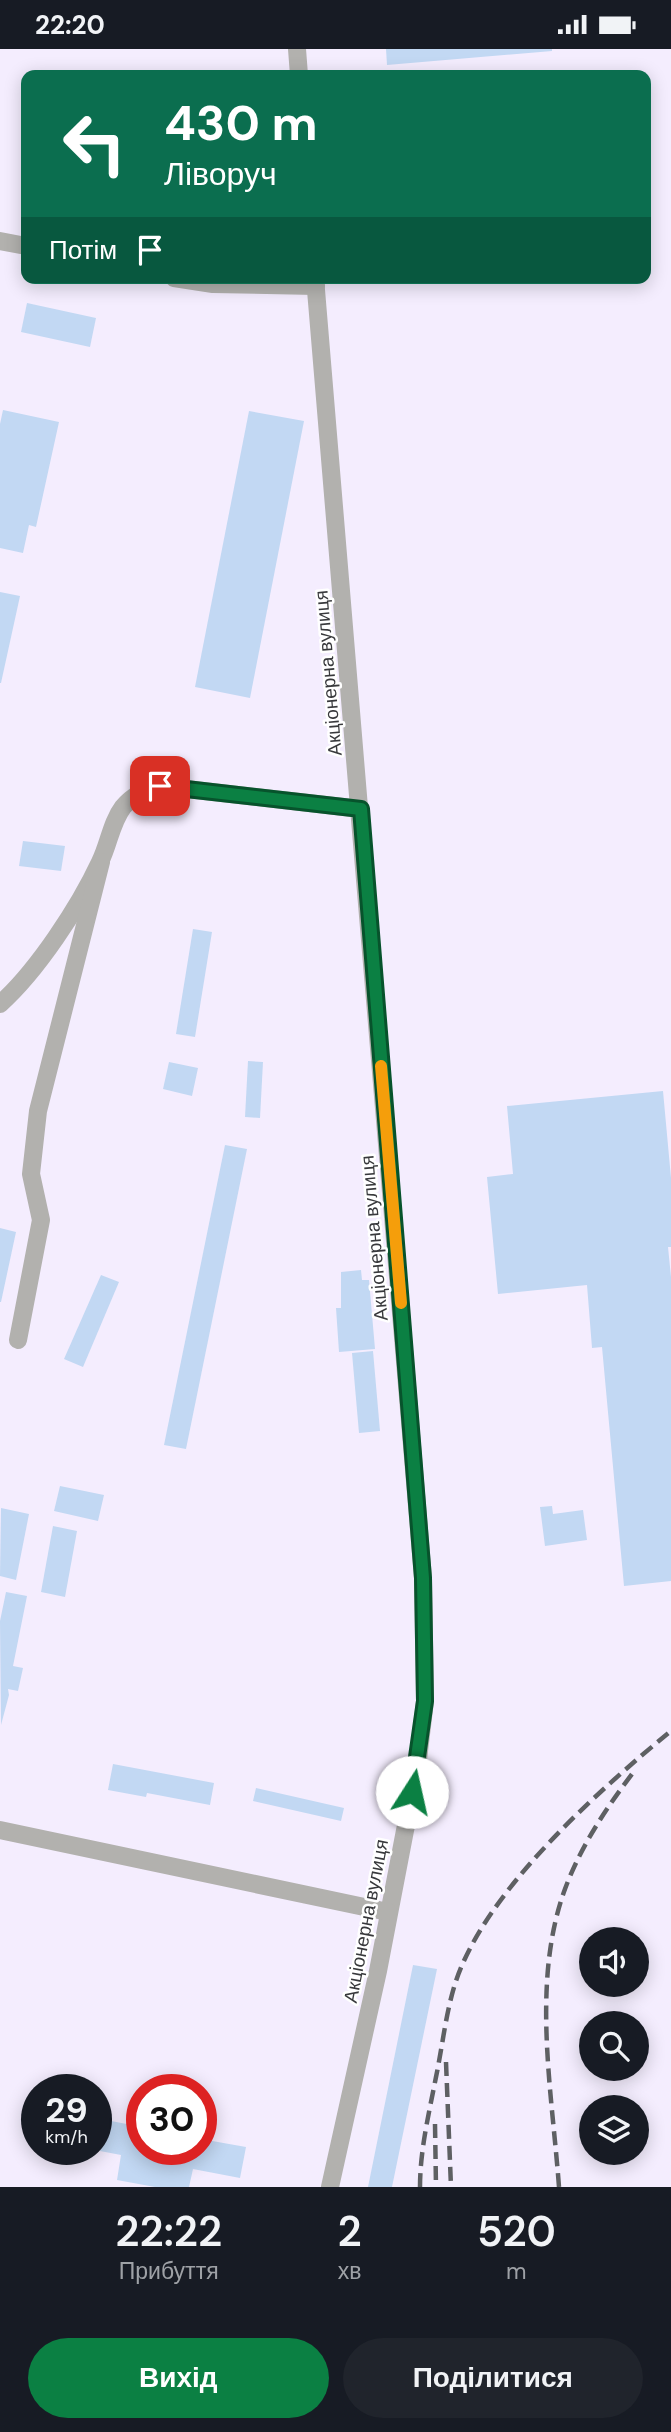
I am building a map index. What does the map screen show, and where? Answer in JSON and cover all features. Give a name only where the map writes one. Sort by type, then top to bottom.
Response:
[{"type":"street","points":[[297,49],[299,70]]},
{"type":"street","points":[[0,241],[21,245]]},
{"type":"street","name":"Акціонерна вулиця","points":[[315,284],[361,809],[423,1591],[425,1701],[416,1768],[379,1971],[330,2187]]},
{"type":"street","points":[[18,1339],[41,1220],[31,1174],[38,1111],[101,862],[117,817],[136,794],[160,786],[361,809]]},
{"type":"street","points":[[0,1004],[27,977],[80,900],[101,862]]},
{"type":"street","points":[[0,1831],[388,1912]]},
{"type":"shaded area","points":[[0,49],[671,49],[671,2187],[0,2187]]},
{"type":"building","points":[[386,49],[552,49],[552,51],[387,65]]},
{"type":"building","points":[[27,303],[96,318],[90,347],[21,332]]},
{"type":"building","points":[[3,410],[59,422],[36,527],[29,525],[23,553],[0,548],[0,424]]},
{"type":"building","points":[[249,411],[304,421],[250,698],[195,687]]},
{"type":"building","points":[[0,592],[20,596],[1,683],[0,683]]},
{"type":"building","points":[[23,841],[65,846],[61,871],[19,866]]},
{"type":"building","points":[[193,929],[212,932],[195,1037],[176,1034]]},
{"type":"building","points":[[248,1061],[263,1062],[260,1118],[245,1117]]},
{"type":"building","points":[[169,1062],[198,1068],[192,1096],[163,1089]]},
{"type":"building","points":[[663,1091],[671,1178],[671,1247],[668,1247],[671,1277],[671,1581],[624,1586],[602,1347],[592,1348],[587,1285],[498,1294],[487,1177],[513,1174],[507,1106]]},
{"type":"building","points":[[225,1145],[247,1149],[186,1449],[164,1445]]},
{"type":"building","points":[[0,1228],[16,1232],[1,1302],[0,1302]]},
{"type":"building","points":[[361,1270],[362,1280],[369,1280],[375,1349],[339,1352],[336,1308],[341,1308],[341,1272]]},
{"type":"building","points":[[101,1275],[119,1282],[83,1367],[64,1359]]},
{"type":"building","points":[[373,1351],[380,1431],[359,1433],[352,1353]]},
{"type":"building","points":[[60,1486],[104,1495],[98,1521],[54,1511]]},
{"type":"building","points":[[552,1506],[553,1514],[583,1510],[587,1540],[545,1546],[540,1507]]},
{"type":"building","points":[[1,1508],[29,1514],[16,1580],[0,1576]]},
{"type":"building","points":[[53,1526],[77,1531],[65,1597],[41,1592]]},
{"type":"building","points":[[6,1592],[27,1596],[13,1666],[23,1668],[18,1691],[8,1689],[9,1695],[1,1725],[0,1621]]},
{"type":"building","points":[[113,1764],[214,1783],[210,1805],[147,1793],[146,1797],[108,1790]]},
{"type":"building","points":[[256,1788],[344,1808],[341,1821],[253,1801]]},
{"type":"building","points":[[413,1965],[437,1969],[392,2187],[368,2187]]},
{"type":"building","points":[[112,2121],[126,2124],[126,2165],[217,2165],[217,2142],[246,2147],[240,2178],[193,2169],[189,2187],[155,2187],[117,2180],[121,2155],[112,2153]]},
{"type":"railway","points":[[420,2187],[425,2132],[450,2004],[463,1963],[480,1931],[501,1899],[554,1837],[671,1731]]},
{"type":"railway","points":[[559,2187],[549,2075],[546,1999],[555,1925],[565,1889],[578,1858],[603,1815],[632,1774]]},
{"type":"railway","points":[[446,2062],[451,2187]]},
{"type":"railway","points":[[435,2124],[436,2187]]},
{"type":"slow traffic","points":[[381,1066],[401,1303]]},
{"type":"route","points":[[160,786],[361,809],[423,1578],[425,1701],[412,1792]]}]
